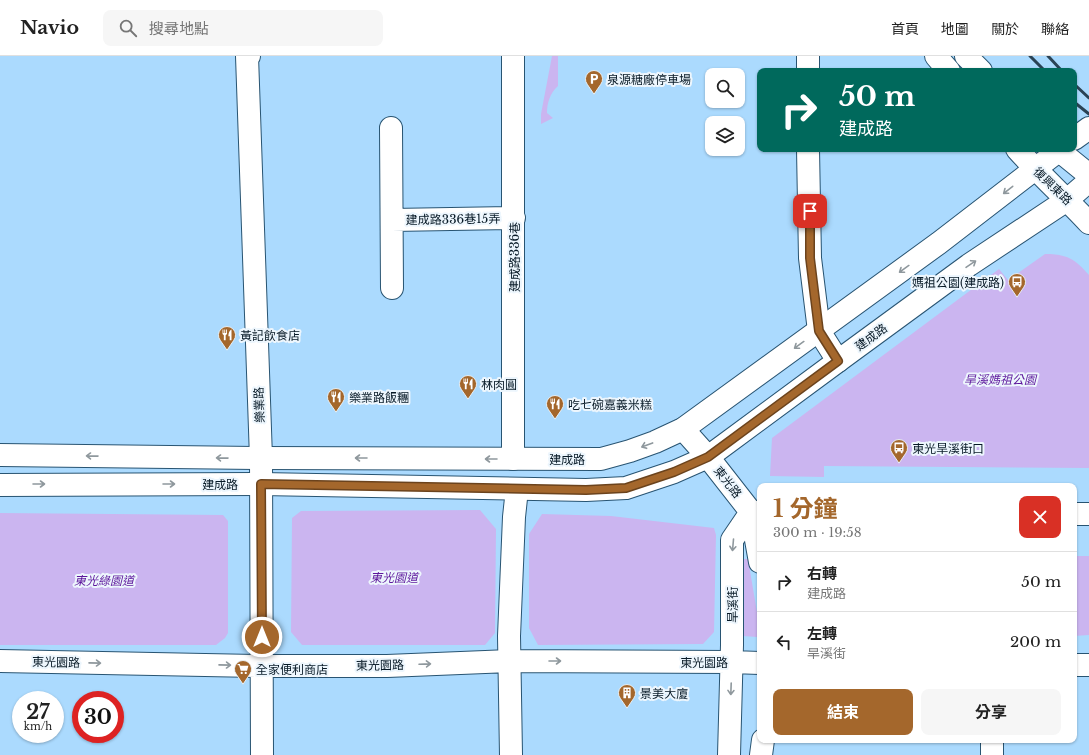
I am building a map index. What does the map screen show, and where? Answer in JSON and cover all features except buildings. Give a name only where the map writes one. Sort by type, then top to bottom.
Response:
[{"type":"main road","name":"樂業路","points":[[248,56],[261,458],[262,755]]},
{"type":"main road","name":"建成路336巷","points":[[513,56],[513,459]]},
{"type":"main road","points":[[808,56],[808,68]]},
{"type":"main road","points":[[936,56],[946,68]]},
{"type":"main road","points":[[966,56],[978,68]]},
{"type":"main road","name":"建成路336巷15弄","points":[[391,128],[392,288]]},
{"type":"main road","name":"建成路","points":[[1077,137],[1089,128]]},
{"type":"main road","points":[[808,152],[810,258],[819,331],[838,361]]},
{"type":"main road","name":"復興東路","points":[[1020,152],[1089,223]]},
{"type":"main road","name":"建成路","points":[[0,456],[601,459],[630,451],[655,442],[682,428],[819,331],[939,243],[1057,152]]},
{"type":"main road","points":[[1067,152],[1089,176]]},
{"type":"main road","name":"建成路","points":[[0,484],[261,484],[586,490],[626,488],[674,472],[708,457],[969,266],[1068,200],[1089,181]]},
{"type":"main road","name":"建成路336巷15弄","points":[[392,220],[514,218]]},
{"type":"main road","name":"東光路","points":[[682,428],[756,512]]},
{"type":"main road","points":[[511,755],[509,636],[514,517],[517,489]]},
{"type":"main road","points":[[756,512],[757,524]]},
{"type":"main road","name":"旱溪街","points":[[729,755],[732,540],[756,512]]},
{"type":"main road","points":[[1077,514],[1089,514]]},
{"type":"main road","name":"東光園路","points":[[0,662],[262,666],[387,666],[510,661],[757,663]]},
{"type":"main road","points":[[1077,665],[1089,665]]},
{"type":"main road","points":[[761,755],[763,743]]},
{"type":"main road","points":[[992,743],[992,755]]},
{"type":"green space","points":[[552,56],[558,56],[558,86],[551,95],[547,109],[547,113],[553,118],[541,124],[541,114]]},
{"type":"green space","name":"旱溪媽祖公園","points":[[1045,254],[1053,254],[1070,258],[1089,275],[1089,468],[824,466],[824,477],[770,476],[772,438],[999,269],[1008,280]]},
{"type":"green space","name":"東光園道","points":[[480,510],[496,529],[495,633],[485,645],[302,645],[291,632],[292,518],[301,511]]},
{"type":"green space","name":"東光綠園道","points":[[0,513],[223,515],[228,521],[228,633],[225,638],[216,645],[0,645]]},
{"type":"green space","points":[[542,514],[611,516],[714,528],[716,535],[714,632],[703,644],[538,645],[529,628],[529,534]]},
{"type":"green space","points":[[1077,556],[1089,556],[1089,635],[1077,636]]},
{"type":"green space","points":[[740,559],[748,559],[757,612],[757,637],[743,636]]},
{"type":"railway","points":[[1030,56],[1042,68]]},
{"type":"railway","points":[[1048,56],[1059,68]]},
{"type":"railway","points":[[1077,87],[1089,98]]},
{"type":"railway","points":[[1077,104],[1089,114]]},
{"type":"place","name":"泉源糖廠停車場","points":[[594,94]]},
{"type":"place","name":"媽祖公園(建成路)","points":[[1017,297]]},
{"type":"place","name":"黃記飲食店","points":[[227,350]]},
{"type":"place","name":"林肉圓","points":[[468,399]]},
{"type":"place","name":"樂業路飯糰","points":[[336,412]]},
{"type":"place","name":"吃七碗嘉義米糕","points":[[555,419]]},
{"type":"place","name":"東光旱溪街口","points":[[899,463]]},
{"type":"place","name":"全家便利商店","points":[[243,684]]},
{"type":"place","name":"景美大廈","points":[[627,708]]},
{"type":"route","points":[[262,637],[261,484],[586,490],[626,488],[674,472],[708,457],[838,361],[819,331],[810,258],[810,211]]}]
